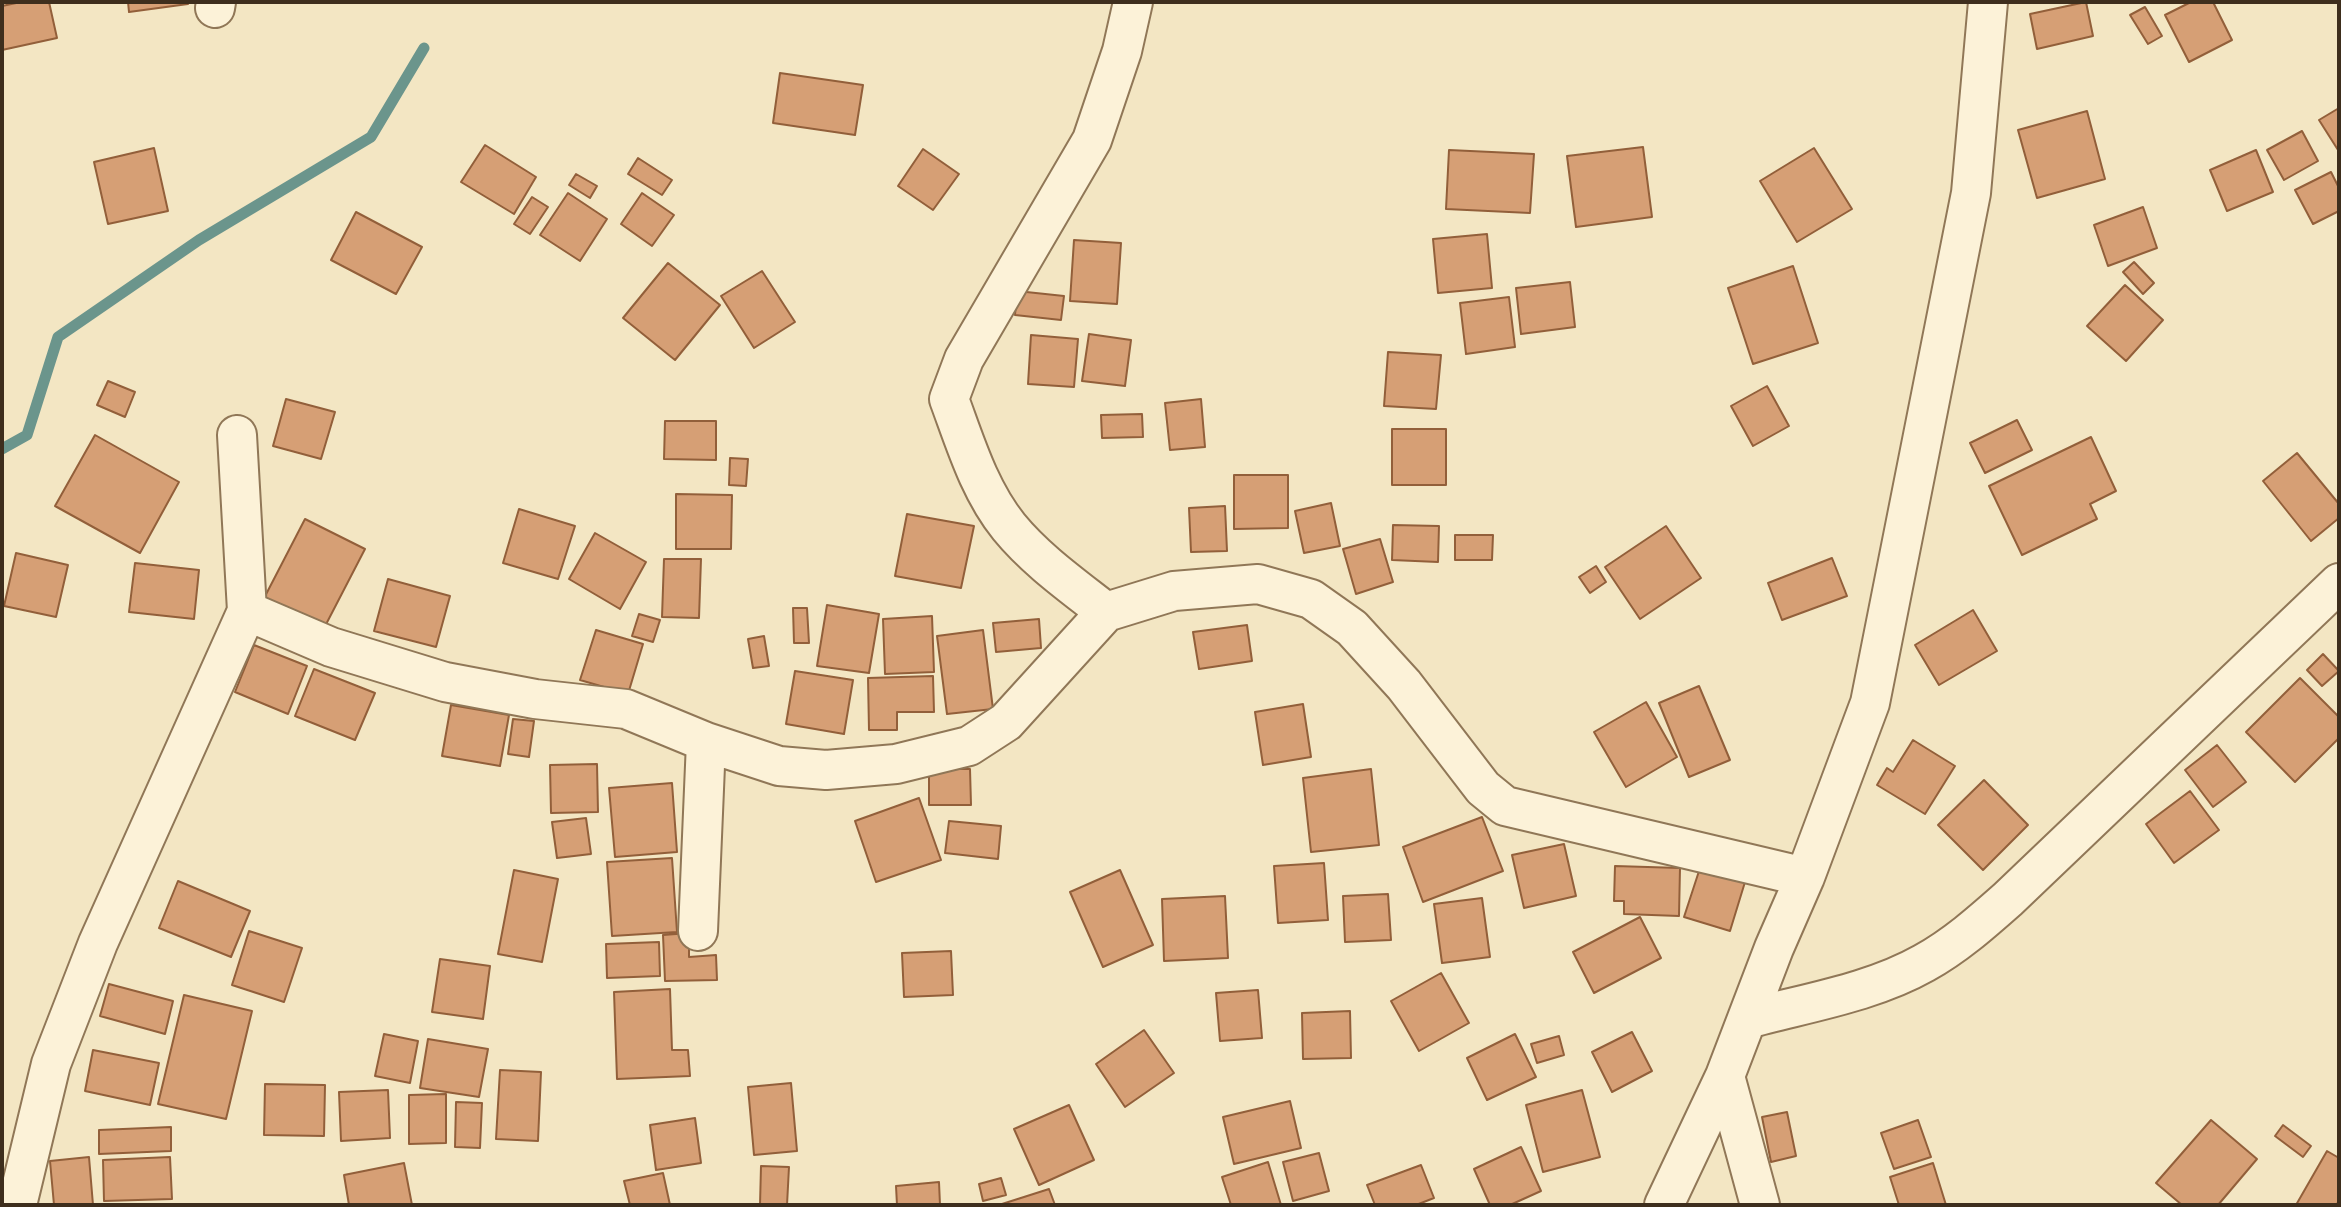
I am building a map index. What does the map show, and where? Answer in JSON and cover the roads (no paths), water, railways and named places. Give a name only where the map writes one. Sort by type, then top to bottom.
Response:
[{"type":"street","points":[[1106,612],[1048,567],[1008,526],[975,470],[949,399],[964,359],[1092,140],[1122,51],[1133,2]]},
{"type":"street","points":[[1632,1205],[1668,1197],[1725,1076],[1805,877],[1870,703],[1971,193],[1988,2]]},
{"type":"street","points":[[17,1205],[51,1064],[61,1037],[98,943],[247,611],[237,435]]},
{"type":"street","points":[[1747,1019],[1877,984],[1924,963],[1970,932],[2339,583]]},
{"type":"street","points":[[247,611],[331,647],[445,682],[535,699],[626,709],[706,742],[779,766],[826,770],[896,764],[969,746],[1006,722],[1106,612],[1174,591],[1258,584],[1311,599],[1352,628],[1404,685],[1483,788],[1505,806],[1805,877]]},
{"type":"street","points":[[698,931],[706,742]]},
{"type":"street","points":[[1725,1076],[1760,1205]]},
{"type":"waterway","points":[[2,449],[27,435],[58,337],[199,240],[371,137],[424,48]]}]
